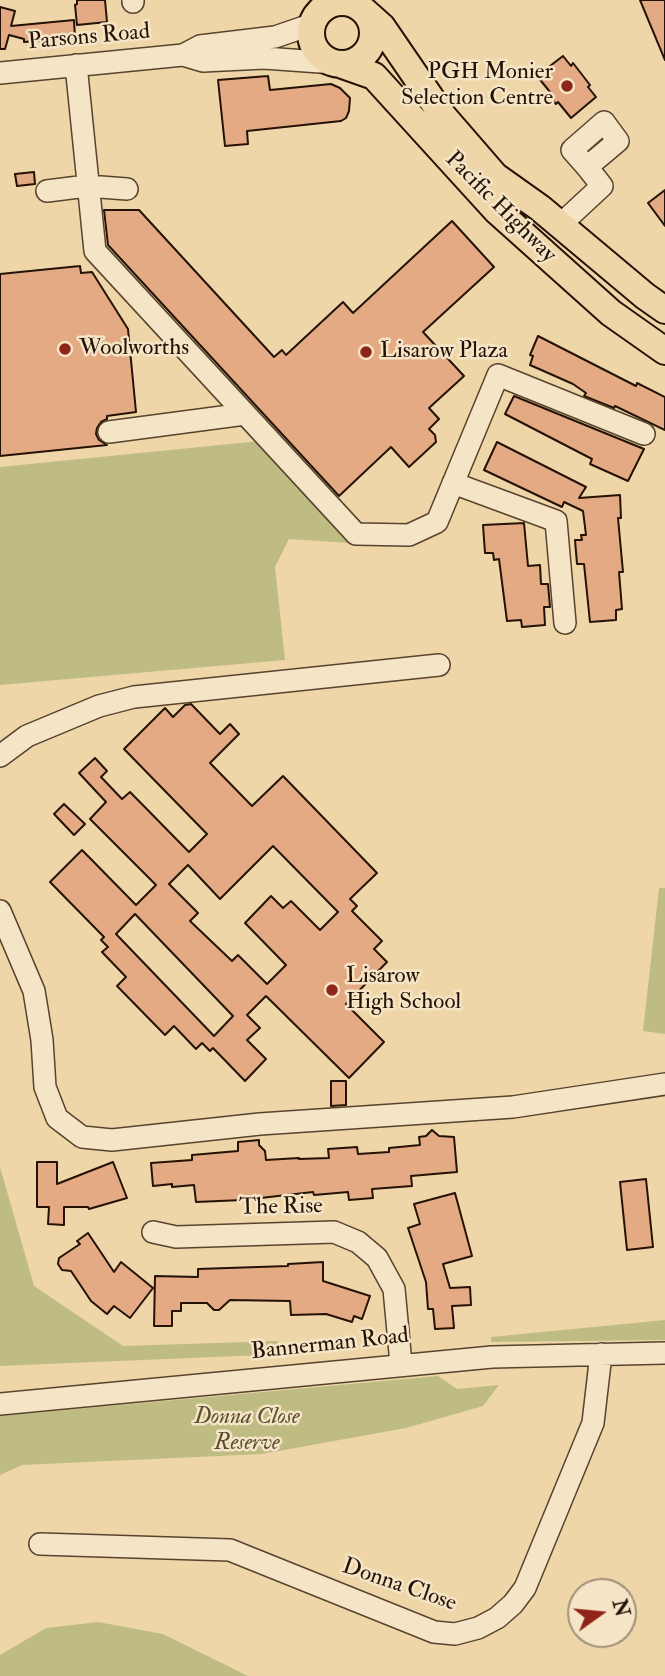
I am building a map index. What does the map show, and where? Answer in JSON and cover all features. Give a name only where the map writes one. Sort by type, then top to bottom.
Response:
[{"type":"main road","points":[[336,3],[363,4],[372,24],[369,49],[357,61],[337,64],[322,57],[314,45],[312,15],[336,3]]},
{"type":"main road","name":"Pacific Highway","points":[[363,4],[443,116],[495,176],[665,310]]},
{"type":"main road","name":"Pacific Highway","points":[[337,64],[374,76],[496,210],[611,313],[665,351]]},
{"type":"street","name":"Parsons Road","points":[[183,55],[200,46],[284,35],[312,15]]},
{"type":"street","name":"Parsons Road","points":[[0,73],[183,55],[203,61],[264,58],[337,64]]},
{"type":"street","points":[[76,65],[95,251],[356,534],[409,535],[437,522],[498,375],[644,434]]},
{"type":"street","points":[[550,217],[602,186],[587,167]]},
{"type":"street","points":[[47,191],[87,187],[127,189]]},
{"type":"street","points":[[109,432],[245,414]]},
{"type":"street","points":[[453,483],[556,522],[565,623]]},
{"type":"street","points":[[0,756],[27,736],[99,706],[134,696],[439,665]]},
{"type":"street","points":[[0,911],[34,991],[42,1040],[45,1087],[57,1118],[82,1137],[112,1140],[260,1124],[513,1107],[665,1084]]},
{"type":"street","name":"The Rise","points":[[153,1232],[176,1237],[334,1232],[358,1242],[377,1258],[394,1289],[401,1364]]},
{"type":"street","name":"Bannerman Road","points":[[0,1404],[492,1357],[665,1353]]},
{"type":"street","name":"Donna Close","points":[[40,1544],[230,1550],[435,1632],[455,1634],[478,1628],[497,1618],[513,1604],[525,1588],[593,1423],[601,1354]]},
{"type":"green space","points":[[260,441],[349,543],[289,539],[275,567],[285,660],[0,685],[0,467]]},
{"type":"green space","points":[[659,888],[665,888],[665,1034],[643,1031]]},
{"type":"green space","points":[[0,1167],[34,1286],[123,1346],[277,1341],[287,1354],[0,1366]]},
{"type":"green space","points":[[665,1320],[665,1340],[491,1342],[491,1337]]},
{"type":"green space","name":"Donna Close Reserve","points":[[438,1376],[457,1389],[499,1385],[483,1406],[406,1428],[262,1454],[22,1465],[0,1475],[0,1416]]},
{"type":"green space","points":[[98,1622],[163,1634],[248,1676],[0,1676],[0,1655],[46,1628]]},
{"type":"building","points":[[77,0],[105,0],[107,22],[77,25]]},
{"type":"building","points":[[640,0],[665,0],[665,60]]},
{"type":"building","points":[[0,7],[15,11],[11,26],[74,20],[75,38],[24,42],[24,39],[9,35],[5,49],[0,49]]},
{"type":"building","name":"PGH Monier Selection Centre","points":[[563,56],[571,66],[573,63],[596,97],[571,118],[558,102],[556,104],[547,94],[550,92],[537,76]]},
{"type":"building","points":[[268,76],[270,90],[331,84],[340,88],[350,98],[346,118],[341,121],[247,131],[248,144],[225,146],[218,80]]},
{"type":"building","points":[[34,172],[35,184],[17,186],[15,174]]},
{"type":"building","points":[[665,190],[665,226],[648,203]]},
{"type":"building","name":"Lisarow Plaza","points":[[104,210],[139,210],[274,357],[282,350],[286,355],[343,302],[353,313],[452,221],[494,267],[423,332],[464,376],[429,408],[439,419],[429,429],[435,435],[436,442],[409,467],[391,447],[339,496],[108,245]]},
{"type":"building","name":"Woolworths","points":[[80,266],[81,273],[92,272],[128,329],[136,412],[107,416],[107,419],[101,422],[96,434],[99,440],[107,445],[0,456],[0,274]]},
{"type":"building","points":[[538,336],[636,386],[637,383],[665,397],[665,430],[615,406],[614,408],[584,396],[586,393],[573,384],[530,365],[533,356],[530,355]]},
{"type":"building","points":[[514,396],[644,449],[628,481],[590,464],[592,459],[505,414]]},
{"type":"building","points":[[497,442],[586,487],[579,498],[620,495],[621,518],[618,518],[623,572],[619,572],[622,609],[616,610],[616,620],[590,622],[584,564],[577,564],[575,540],[582,540],[581,535],[586,535],[583,511],[564,502],[562,507],[484,470]]},
{"type":"building","points":[[524,523],[528,566],[540,565],[541,584],[548,584],[550,607],[544,607],[545,625],[522,627],[521,620],[507,621],[499,559],[494,560],[493,553],[485,553],[483,525]]},
{"type":"building","points":[[191,704],[220,734],[230,724],[239,734],[210,763],[252,806],[283,776],[377,873],[350,899],[357,906],[352,911],[382,941],[374,949],[387,962],[346,1004],[384,1042],[349,1078],[266,996],[247,1015],[260,1028],[247,1040],[266,1059],[245,1081],[213,1048],[210,1051],[202,1043],[196,1049],[174,1026],[165,1035],[117,986],[126,977],[102,952],[108,947],[101,940],[104,937],[50,882],[82,850],[136,905],[156,885],[90,819],[106,802],[79,773],[95,758],[107,771],[101,777],[122,799],[130,792],[189,852],[207,834],[124,749],[165,708],[173,717],[185,705]],"holes":[[[273,846],[338,912],[320,930],[291,901],[283,908],[271,896],[245,923],[286,965],[267,984],[238,955],[232,961],[190,921],[198,913],[169,884],[188,865],[220,899]],[[135,914],[233,1016],[214,1036],[116,934]]]},
{"type":"building","points":[[64,804],[85,824],[74,835],[54,814]]},
{"type":"building","points":[[331,1081],[346,1081],[346,1105],[331,1106]]},
{"type":"building","points":[[432,1130],[439,1136],[454,1137],[457,1172],[411,1176],[412,1186],[372,1189],[373,1198],[349,1200],[348,1192],[314,1195],[313,1192],[196,1202],[194,1185],[153,1186],[151,1163],[192,1160],[192,1155],[238,1151],[238,1142],[259,1140],[266,1160],[329,1158],[328,1149],[357,1147],[358,1154],[389,1152],[389,1148],[420,1145],[419,1137],[426,1136]]},
{"type":"building","points":[[37,1162],[57,1162],[57,1184],[113,1162],[127,1198],[89,1209],[64,1207],[64,1225],[48,1224],[49,1207],[37,1207]]},
{"type":"building","points":[[646,1179],[653,1247],[627,1250],[620,1182]]},
{"type":"building","points":[[455,1193],[472,1256],[443,1264],[450,1288],[470,1287],[471,1305],[452,1306],[454,1328],[435,1329],[433,1309],[428,1309],[426,1282],[408,1228],[420,1224],[414,1204]]},
{"type":"building","points":[[88,1233],[114,1272],[121,1262],[153,1288],[130,1318],[114,1306],[107,1314],[91,1301],[71,1271],[62,1270],[58,1264],[59,1258],[80,1244],[77,1241]]},
{"type":"building","points":[[323,1262],[323,1281],[370,1296],[362,1319],[354,1316],[352,1322],[326,1314],[291,1315],[290,1301],[230,1300],[219,1310],[214,1310],[207,1303],[181,1303],[181,1311],[172,1311],[172,1326],[154,1326],[155,1276],[198,1277],[198,1269]]},
{"type":"place","name":"PGH Monier Selection Centre","points":[[567,86]]},
{"type":"place","name":"Woolworths","points":[[65,349]]},
{"type":"place","name":"Lisarow Plaza","points":[[366,352]]},
{"type":"place","name":"Lisarow High School","points":[[332,990]]}]
